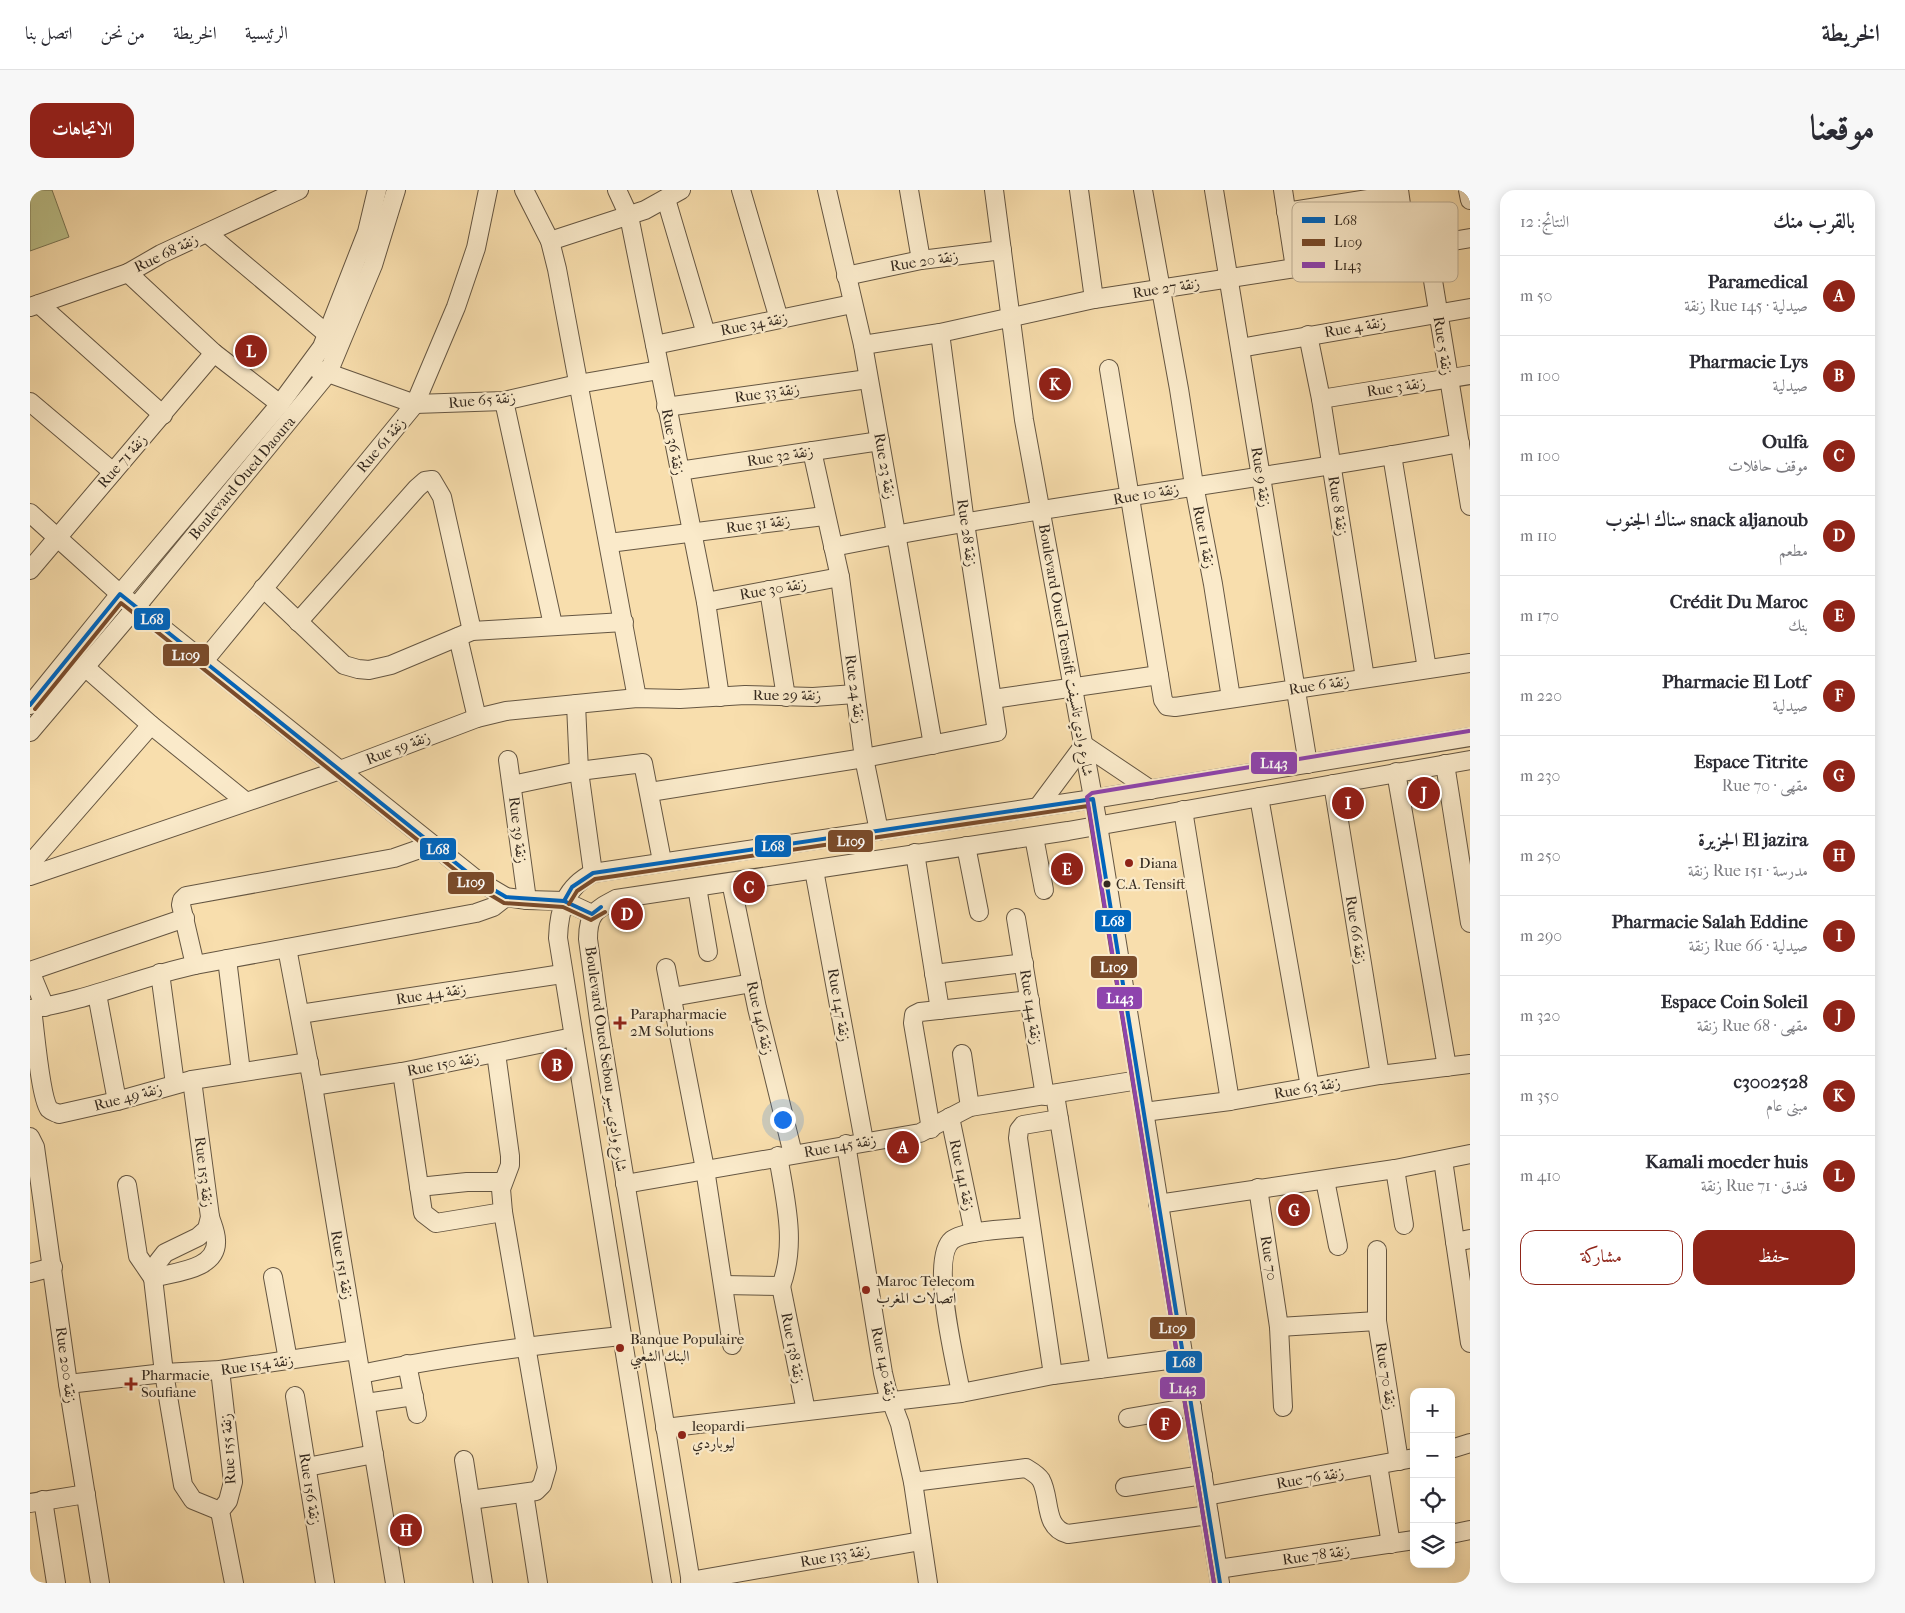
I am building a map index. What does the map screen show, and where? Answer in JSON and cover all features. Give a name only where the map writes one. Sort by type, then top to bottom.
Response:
[{"type":"street","name":"Rue 68 زنقة","points":[[34,306],[128,272],[161,254],[299,190]]},
{"type":"street","name":"Boulevard Oued Daoura","points":[[30,705],[120,594],[280,404],[308,367],[328,334],[367,232],[377,190]]},
{"type":"street","name":"Boulevard Oued Daoura","points":[[30,732],[136,607],[328,373],[373,264],[396,190]]},
{"type":"street","name":"Rue 61 زنقة","points":[[204,661],[415,404],[456,307],[476,248],[488,190]]},
{"type":"street","points":[[524,190],[550,241],[637,698]]},
{"type":"street","name":"Rue 36 زنقة","points":[[618,190],[629,216],[655,345],[706,602],[720,697]]},
{"type":"street","points":[[741,190],[779,319]]},
{"type":"street","name":"Rue 23 زنقة","points":[[827,190],[862,345],[933,745]]},
{"type":"street","points":[[909,190],[921,260]]},
{"type":"street","name":"Boulevard Oued Tensift شارع وادي تانسيفت","points":[[994,190],[1024,420],[1098,825],[1182,1358],[1192,1407],[1219,1576]]},
{"type":"street","points":[[1079,190],[1094,299]]},
{"type":"street","name":"Rue 11 زنقة","points":[[1143,190],[1162,288],[1231,698]]},
{"type":"street","name":"Rue 9 زنقة","points":[[1214,190],[1308,764]]},
{"type":"street","points":[[1283,190],[1292,249]]},
{"type":"street","points":[[1468,190],[1470,200]]},
{"type":"street","points":[[1342,202],[1399,192]]},
{"type":"street","points":[[550,241],[629,216],[674,194],[706,334]]},
{"type":"street","points":[[1286,212],[1292,211]]},
{"type":"street","points":[[207,233],[328,334]]},
{"type":"street","name":"Rue 20 زنقة","points":[[846,276],[921,260],[1002,250]]},
{"type":"street","name":"Rue 27 زنقة","points":[[862,345],[940,333],[1094,299],[1292,268]]},
{"type":"street","points":[[128,272],[214,352],[280,404]]},
{"type":"street","name":"Rue 5 زنقة","points":[[1433,282],[1470,506]]},
{"type":"street","name":"Rue 34 زنقة","points":[[655,345],[852,304]]},
{"type":"street","points":[[34,306],[163,415]]},
{"type":"street","name":"Rue 4 زنقة","points":[[1240,348],[1438,312],[1470,308]]},
{"type":"street","name":"Rue 28 زنقة","points":[[933,745],[997,732],[964,523],[940,333]]},
{"type":"street","name":"Rue 8 زنقة","points":[[1308,335],[1321,400],[1365,678]]},
{"type":"street","name":"Rue 71 زنقة","points":[[30,570],[57,536],[163,415],[214,352]]},
{"type":"street","name":"Rue 65 زنقة","points":[[308,367],[415,404],[504,401],[578,384],[659,370]]},
{"type":"street","points":[[993,700],[1159,675],[1109,369]]},
{"type":"street","name":"Rue 3 زنقة","points":[[1321,400],[1470,375]]},
{"type":"street","name":"Rue 33 زنقة","points":[[666,407],[868,379]]},
{"type":"street","points":[[504,401],[552,625]]},
{"type":"street","points":[[30,402],[113,472]]},
{"type":"street","name":"Rue 32 زنقة","points":[[679,471],[880,441]]},
{"type":"street","name":"Rue 10 زنقة","points":[[833,547],[897,534],[1194,485],[1260,477],[1331,464],[1392,456],[1460,443]]},
{"type":"street","name":"Rue 24 زنقة","points":[[812,451],[824,516],[840,577],[864,758],[879,831]]},
{"type":"street","points":[[1392,456],[1427,669]]},
{"type":"street","points":[[298,622],[417,488],[425,481],[432,480],[442,497],[477,718]]},
{"type":"street","points":[[30,514],[120,594],[477,880],[506,897],[527,900],[564,901],[592,914],[616,900],[1034,836],[1470,760]]},
{"type":"street","name":"Rue 31 زنقة","points":[[609,543],[824,516]]},
{"type":"street","name":"Rue 30 زنقة","points":[[706,602],[840,577]]},
{"type":"street","points":[[263,588],[344,665],[358,669],[369,670],[391,665],[465,634],[552,625],[624,622]]},
{"type":"street","points":[[769,590],[786,697]]},
{"type":"street","name":"Rue 6 زنقة","points":[[1159,675],[1163,700],[1167,706],[1175,707],[1470,663]]},
{"type":"street","points":[[85,668],[151,725],[245,801]]},
{"type":"street","name":"Rue 29 زنقة","points":[[720,697],[855,694]]},
{"type":"street","name":"Rue 59 زنقة","points":[[30,876],[340,770],[477,718],[506,711],[637,698],[720,697]]},
{"type":"street","points":[[576,704],[579,771],[594,873]]},
{"type":"street","points":[[30,864],[151,725]]},
{"type":"street","name":"Boulevard Oued Sebou شارع وادي سبو","points":[[662,1583],[562,974],[558,938],[559,917],[564,901],[572,888],[594,873],[1151,790],[1470,737]]},
{"type":"street","points":[[650,792],[864,758],[933,745]]},
{"type":"street","points":[[1038,807],[1084,745],[1151,790]]},
{"type":"street","name":"Rue 39 زنقة","points":[[508,760],[527,900]]},
{"type":"street","points":[[512,786],[579,771],[643,763],[662,862]]},
{"type":"street","points":[[1445,764],[1467,887],[1470,923]]},
{"type":"street","points":[[1396,772],[1447,1067]]},
{"type":"street","name":"Rue 66 زنقة","points":[[1333,784],[1380,1075]]},
{"type":"street","points":[[1259,797],[1310,1087]]},
{"type":"street","points":[[1183,810],[1230,1101]]},
{"type":"street","points":[[1034,836],[1044,890]]},
{"type":"street","points":[[195,965],[181,905],[182,900],[186,896],[394,858],[431,844]]},
{"type":"street","points":[[966,846],[979,912]]},
{"type":"street","points":[[915,853],[940,1010],[1030,1000]]},
{"type":"street","name":"Rue 147 زنقة","points":[[814,870],[864,1141]]},
{"type":"street","name":"Rue 146 زنقة","points":[[731,882],[786,1155],[790,1252],[781,1286]]},
{"type":"street","points":[[697,887],[708,952]]},
{"type":"street","points":[[185,918],[30,971],[36,1009],[76,1002],[160,973],[195,965],[476,913],[492,907],[506,897]]},
{"type":"street","name":"Boulevard Oued Sebou شارع وادي سبو","points":[[592,914],[588,926],[600,1035],[691,1582]]},
{"type":"street","name":"Rue 144 زنقة","points":[[1016,918],[1030,1000],[1050,1095],[1059,1119],[1100,1369]]},
{"type":"street","name":"Rue 151 زنقة","points":[[287,948],[309,1062],[395,1583]]},
{"type":"street","points":[[228,959],[241,1072]]},
{"type":"street","points":[[934,974],[1024,963]]},
{"type":"street","points":[[666,968],[705,1169],[732,1345]]},
{"type":"street","name":"Rue 153 زنقة","points":[[153,1278],[158,1262],[165,1253],[198,1237],[207,1229],[210,1217],[184,1082],[160,973]]},
{"type":"street","name":"Rue 44 زنقة","points":[[300,1014],[562,974]]},
{"type":"street","points":[[672,997],[752,983]]},
{"type":"street","points":[[97,994],[117,1101]]},
{"type":"street","name":"Rue 49 زنقة","points":[[36,1009],[41,1076],[48,1107],[52,1112],[59,1114],[117,1101],[184,1082],[309,1062]]},
{"type":"street","name":"Rue 141 زنقة","points":[[931,1129],[913,1023],[914,1015],[920,1012],[940,1010]]},
{"type":"street","name":"Rue 150 زنقة","points":[[313,1086],[402,1072],[573,1037]]},
{"type":"street","points":[[470,1500],[536,1491],[542,1485],[547,1468],[503,1212],[501,1189],[510,1166],[510,1156],[496,1053]]},
{"type":"street","points":[[962,1054],[970,1107]]},
{"type":"street","name":"Rue 63 زنقة","points":[[1144,1112],[1230,1101],[1380,1075],[1470,1064]]},
{"type":"street","points":[[402,1072],[423,1213],[436,1223],[503,1212]]},
{"type":"street","name":"Rue 145 زنقة","points":[[625,1184],[846,1144],[920,1133],[931,1129],[970,1107],[1139,1080]]},
{"type":"street","name":"Rue 141 زنقة","points":[[950,1117],[974,1233]]},
{"type":"street","points":[[1053,1375],[1030,1227],[1019,1130],[1023,1125],[1059,1119]]},
{"type":"street","name":"Rue 200 زنقة","points":[[33,1142],[53,1267],[68,1384],[100,1583]]},
{"type":"street","name":"Rue 140 زنقة","points":[[846,1144],[883,1373],[890,1401],[900,1424],[913,1482],[928,1583]]},
{"type":"street","points":[[1158,1204],[1395,1169],[1470,1154]]},
{"type":"street","points":[[1444,1160],[1462,1240],[1470,1343]]},
{"type":"street","points":[[1395,1169],[1404,1226]]},
{"type":"street","points":[[1325,1180],[1338,1246]]},
{"type":"street","points":[[419,1187],[467,1182],[503,1182]]},
{"type":"street","points":[[127,1186],[138,1256],[153,1278],[164,1374],[183,1485],[193,1500],[220,1511],[234,1583]]},
{"type":"street","name":"Rue 70","points":[[1258,1188],[1279,1327],[1283,1408]]},
{"type":"street","points":[[153,1278],[203,1264],[212,1257],[216,1240],[210,1217]]},
{"type":"street","points":[[961,1393],[941,1278],[944,1250],[952,1240],[974,1233],[1030,1227]]},
{"type":"street","name":"Rue 70 زنقة","points":[[1377,1250],[1377,1321],[1407,1459]]},
{"type":"street","points":[[30,1273],[53,1267]]},
{"type":"street","points":[[273,1277],[288,1360]]},
{"type":"street","points":[[724,1285],[781,1286]]},
{"type":"street","name":"Rue 138 زنقة","points":[[781,1286],[806,1411]]},
{"type":"street","points":[[1279,1327],[1377,1321]]},
{"type":"street","points":[[361,1374],[407,1364],[527,1346],[621,1336]]},
{"type":"street","name":"Rue 154 زنقة","points":[[68,1384],[220,1370],[356,1350]]},
{"type":"street","points":[[665,1428],[961,1393],[1053,1375],[1182,1358]]},
{"type":"street","points":[[407,1364],[417,1414]]},
{"type":"street","name":"Rue 155 زنقة","points":[[220,1370],[233,1482],[228,1501],[220,1511]]},
{"type":"street","name":"Rue 156 زنقة","points":[[295,1396],[325,1583]]},
{"type":"street","points":[[366,1403],[414,1396]]},
{"type":"street","points":[[1128,1418],[1192,1407]]},
{"type":"street","points":[[1455,1448],[1470,1443]]},
{"type":"street","points":[[307,1467],[374,1454]]},
{"type":"street","name":"Rue 76 زنقة","points":[[1206,1496],[1407,1459]]},
{"type":"street","points":[[464,1460],[483,1583]]},
{"type":"street","points":[[1378,1465],[1391,1544]]},
{"type":"street","points":[[913,1482],[1026,1468],[1041,1480],[1054,1525],[1060,1532],[1068,1534],[1209,1515]]},
{"type":"street","points":[[1125,1487],[1202,1475]]},
{"type":"street","points":[[524,1493],[538,1583]]},
{"type":"street","points":[[56,1583],[36,1502],[86,1494]]},
{"type":"street","points":[[1455,1533],[1470,1530]]},
{"type":"street","name":"Rue 78 زنقة","points":[[1219,1576],[1410,1541]]},
{"type":"street","name":"Rue 133 زنقة","points":[[691,1582],[921,1542]]},
{"type":"green space","points":[[30,190],[52,190],[69,237],[30,251]]},
{"type":"transit line","name":"L68","points":[[30,705],[120,594],[477,880],[506,897],[564,901],[592,914],[601,907]]},
{"type":"transit line","name":"L109","points":[[35,709],[121,603],[474,885],[504,903],[563,907],[591,920],[605,912]]},
{"type":"transit line","name":"L143","points":[[1214,1583],[1087,797],[1092,793],[1469,731]]},
{"type":"transit line","name":"L68","points":[[564,901],[572,887],[593,873],[1093,799],[1220,1583]]},
{"type":"transit line","name":"L109","points":[[569,904],[577,891],[595,879],[1088,806],[1214,1583]]},
{"type":"place","name":"Kamali moeder huis","points":[[251,351]]},
{"type":"place","name":"c3002528","points":[[1055,384]]},
{"type":"place","name":"Espace Coin Soleil","points":[[1424,793]]},
{"type":"place","name":"Pharmacie Salah Eddine","points":[[1348,803]]},
{"type":"place","name":"Diana","points":[[1129,863]]},
{"type":"place","name":"Crédit Du Maroc","points":[[1067,869]]},
{"type":"place","name":"C.A. Tensift","points":[[1107,884]]},
{"type":"place","name":"Oulfa","points":[[749,887]]},
{"type":"place","name":"snack aljanoub سناك الجنوب","points":[[627,914]]},
{"type":"place","name":"Parapharmacie 2M Solutions","points":[[620,1023]]},
{"type":"place","name":"Pharmacie Lys","points":[[557,1065]]},
{"type":"place","name":"Paramedical","points":[[903,1147]]},
{"type":"place","name":"Espace Titrite","points":[[1294,1210]]},
{"type":"place","name":"Maroc Telecom اتصالات المغرب","points":[[866,1290]]},
{"type":"place","name":"Banque Populaire البنك الشعبي","points":[[620,1348]]},
{"type":"place","name":"Pharmacie Soufiane","points":[[131,1384]]},
{"type":"place","name":"Pharmacie El Lotf","points":[[1165,1424]]},
{"type":"place","name":"leopardi ليوباردي","points":[[682,1435]]},
{"type":"place","name":"El jazira الجزيرة","points":[[406,1530]]}]
